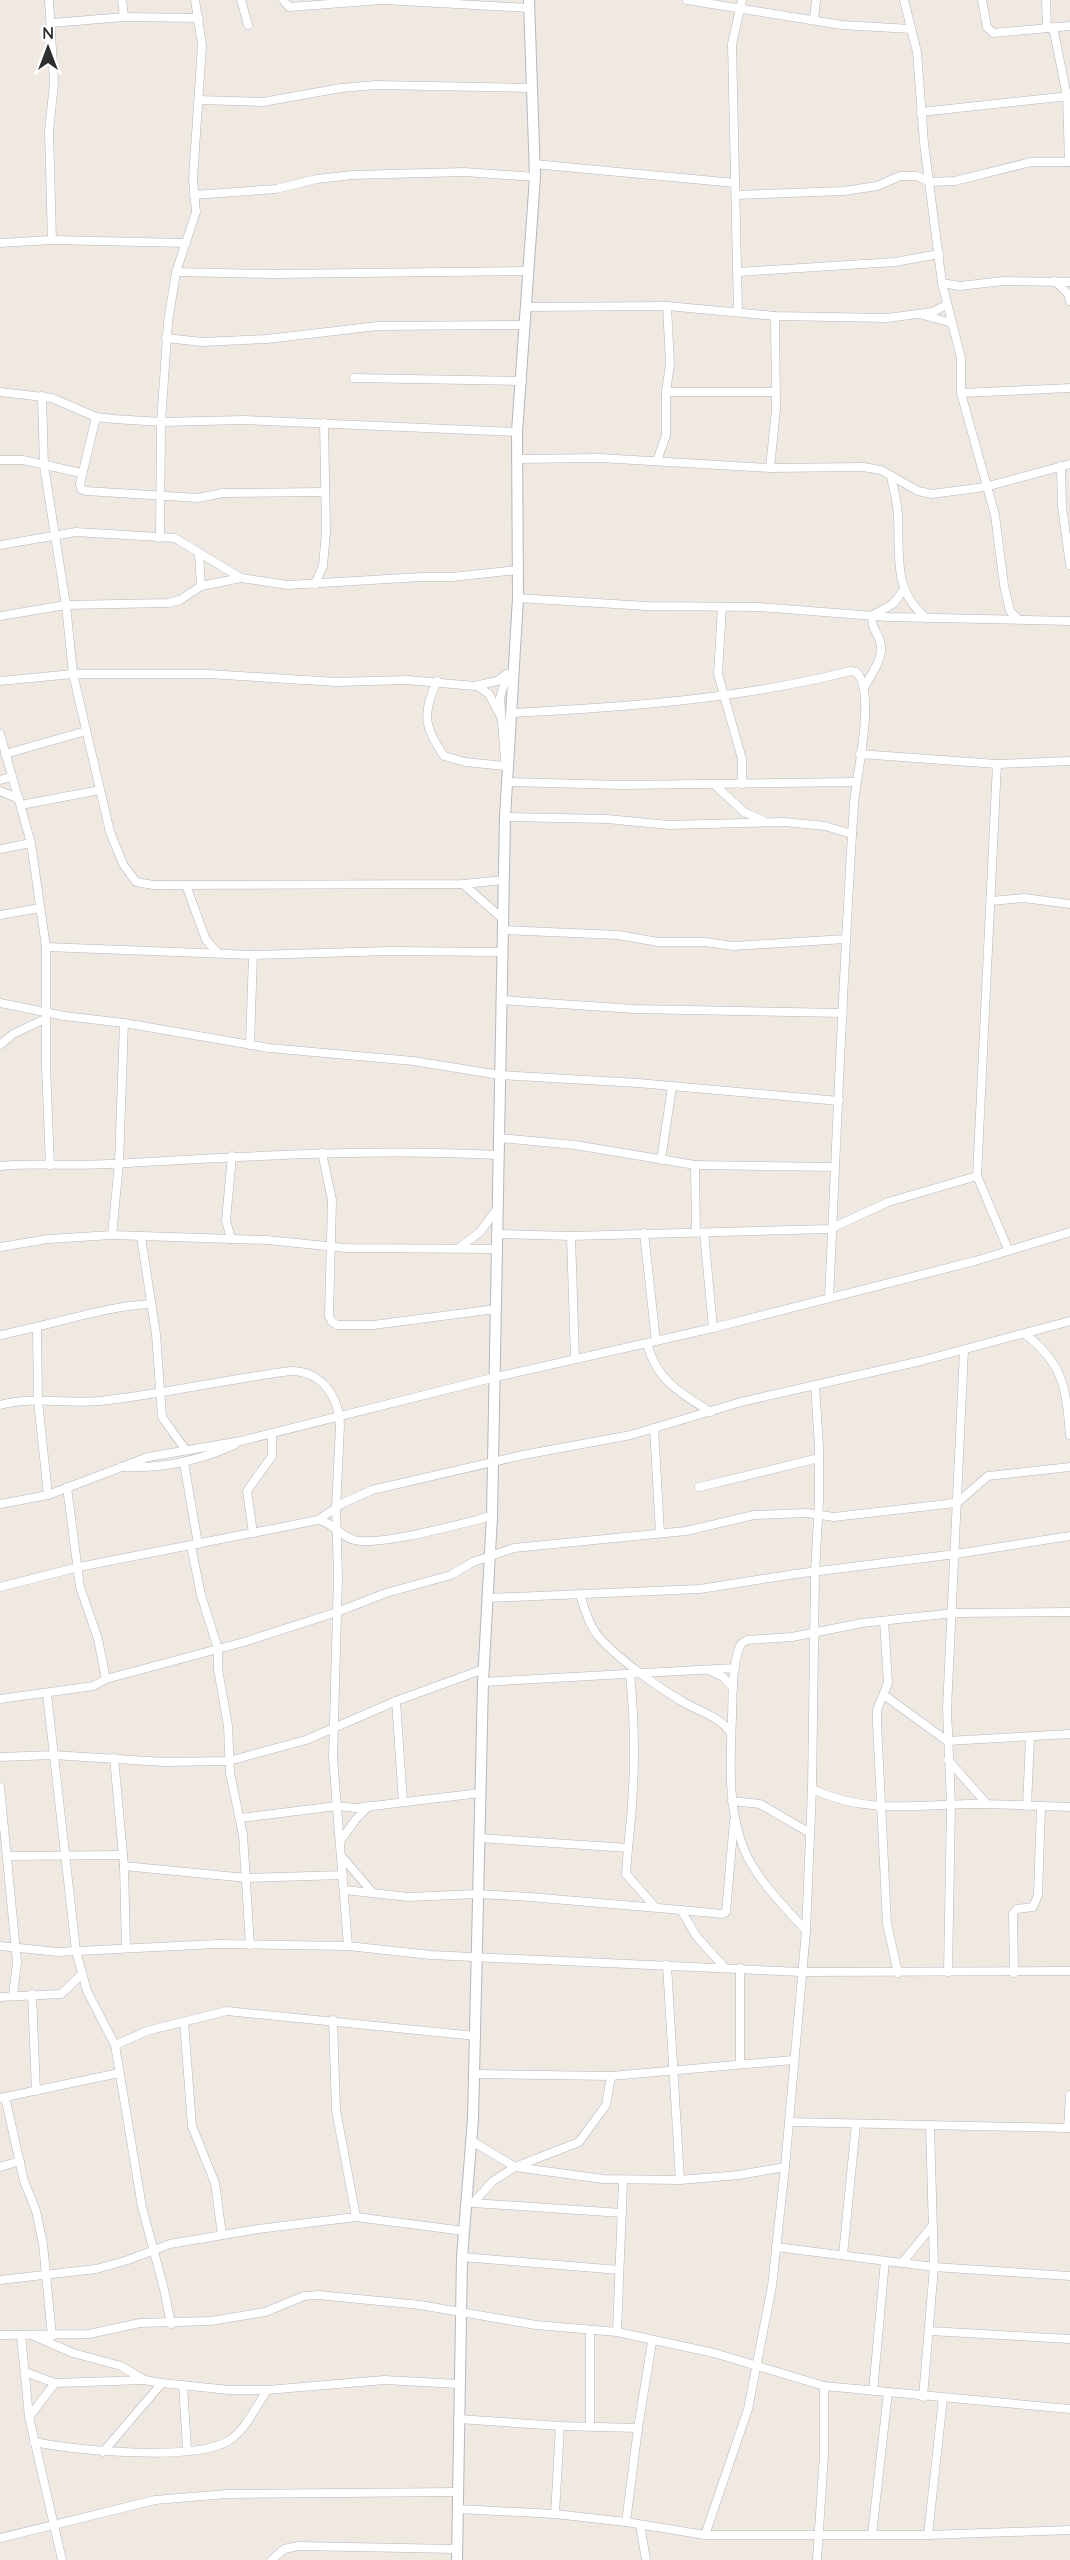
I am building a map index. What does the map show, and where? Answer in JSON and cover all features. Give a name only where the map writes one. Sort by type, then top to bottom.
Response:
[{"type":"street","points":[[49,0],[54,83],[50,140],[52,240]]},
{"type":"street","points":[[122,0],[124,17]]},
{"type":"street","points":[[160,538],[161,422],[166,338],[176,272],[196,212],[193,179],[202,45],[195,0]]},
{"type":"street","points":[[241,0],[248,25]]},
{"type":"street","points":[[272,2560],[284,2549],[298,2546],[457,2555],[462,2258],[464,2231],[470,2203],[476,2036],[477,1894],[483,1682],[491,1555],[505,817],[513,713],[518,598],[517,432],[535,177],[530,4],[383,0],[289,7],[283,0]]},
{"type":"street","points":[[687,0],[739,10],[865,27],[911,29]]},
{"type":"street","points":[[738,312],[732,44],[742,0]]},
{"type":"street","points":[[814,20],[816,0]]},
{"type":"street","points":[[904,0],[917,52],[921,111],[942,283],[961,358],[961,393],[985,487],[995,515],[1001,574],[1010,611],[1018,620]]},
{"type":"street","points":[[981,0],[987,27],[993,33],[1070,26]]},
{"type":"street","points":[[736,195],[844,191],[877,186],[900,176],[917,176],[930,183],[975,178],[1030,162],[1070,162],[1068,96],[1050,28],[1046,0]]},
{"type":"street","points":[[52,23],[124,17],[199,18]]},
{"type":"street","points":[[199,100],[262,102],[341,88],[376,85],[532,88]]},
{"type":"street","points":[[921,111],[1068,96]]},
{"type":"street","points":[[534,164],[735,183]]},
{"type":"street","points":[[194,195],[276,189],[317,179],[352,175],[464,172],[535,177]]},
{"type":"street","points":[[0,243],[52,240],[186,243]]},
{"type":"street","points":[[738,272],[895,262],[939,254]]},
{"type":"street","points":[[176,272],[273,274],[527,271]]},
{"type":"street","points":[[942,283],[960,286],[1003,281],[1070,282]]},
{"type":"street","points":[[1054,281],[1068,294],[1070,301]]},
{"type":"street","points":[[525,307],[668,306],[775,316],[887,318],[921,315],[946,305]]},
{"type":"street","points":[[657,461],[666,435],[666,392],[670,364],[668,306]]},
{"type":"street","points":[[921,315],[952,323]]},
{"type":"street","points":[[770,468],[776,392],[775,316]]},
{"type":"street","points":[[166,338],[202,342],[267,339],[378,326],[524,325]]},
{"type":"street","points":[[354,378],[522,381]]},
{"type":"street","points":[[961,393],[1070,388]]},
{"type":"street","points":[[0,392],[42,396],[96,417],[161,422],[243,420],[517,432]]},
{"type":"street","points":[[666,392],[776,392]]},
{"type":"street","points":[[42,396],[44,466],[66,605],[73,674],[115,847],[123,864],[136,882],[153,885],[463,884],[504,880]]},
{"type":"street","points":[[96,417],[81,473],[81,489],[86,491],[159,493],[198,498],[223,493],[324,492]]},
{"type":"street","points":[[315,584],[323,566],[326,532],[324,423]]},
{"type":"street","points":[[518,459],[657,461],[770,468],[862,466],[881,470],[918,491],[932,494],[985,487],[1066,465],[1062,506],[1070,565]]},
{"type":"street","points":[[0,460],[23,460],[81,473]]},
{"type":"street","points":[[891,477],[898,517],[897,545],[903,591],[915,609],[926,618]]},
{"type":"street","points":[[0,545],[76,532],[160,538],[181,541],[241,578]]},
{"type":"street","points":[[200,554],[201,586]]},
{"type":"street","points":[[323,566],[332,583]]},
{"type":"street","points":[[0,616],[66,605],[168,603],[180,600],[201,586],[241,578],[288,585],[421,577],[452,578],[517,570]]},
{"type":"street","points":[[864,689],[877,666],[881,648],[871,624],[873,615],[893,604],[903,591]]},
{"type":"street","points":[[518,598],[926,618],[1070,621]]},
{"type":"street","points":[[722,607],[718,674],[742,759],[742,784]]},
{"type":"street","points":[[1004,620],[1010,611]]},
{"type":"street","points":[[507,774],[500,698],[516,653]]},
{"type":"street","points":[[513,713],[615,707],[724,696],[851,671],[859,675],[864,689],[866,716],[855,782],[845,939],[839,1101],[830,1229],[829,1298]]},
{"type":"street","points":[[0,681],[73,674],[208,674],[336,682],[437,681],[476,686],[497,681],[507,674]]},
{"type":"street","points":[[437,681],[427,705],[426,717],[430,731],[444,756],[507,774],[715,785],[855,782]]},
{"type":"street","points":[[476,686],[489,694],[500,715]]},
{"type":"street","points":[[5,754],[86,731]]},
{"type":"street","points":[[0,734],[31,843],[46,947],[45,1015],[50,1165]]},
{"type":"street","points":[[860,754],[997,764],[1070,761]]},
{"type":"street","points":[[997,764],[977,1176],[1008,1249]]},
{"type":"street","points":[[0,780],[12,777]]},
{"type":"street","points":[[715,785],[744,812],[763,821]]},
{"type":"street","points":[[0,791],[20,802],[100,790]]},
{"type":"street","points":[[505,817],[596,818],[712,825],[763,821],[808,823],[852,834]]},
{"type":"street","points":[[0,849],[31,843]]},
{"type":"street","points":[[463,884],[503,925],[618,935],[658,942],[705,942],[733,946],[845,939]]},
{"type":"street","points":[[186,885],[206,940],[218,953]]},
{"type":"street","points":[[991,901],[1024,898],[1070,904]]},
{"type":"street","points":[[0,915],[40,908]]},
{"type":"street","points":[[46,947],[253,955],[390,951],[502,952]]},
{"type":"street","points":[[250,1045],[253,955]]},
{"type":"street","points":[[501,1000],[634,1009],[843,1013]]},
{"type":"street","points":[[0,1003],[45,1015],[124,1023],[250,1045],[423,1063],[500,1075],[839,1101]]},
{"type":"street","points":[[0,1045],[13,1034],[45,1015]]},
{"type":"street","points":[[112,1235],[119,1163],[124,1023]]},
{"type":"street","points":[[661,1160],[672,1087]]},
{"type":"street","points":[[499,1138],[575,1145],[695,1166],[835,1167]]},
{"type":"street","points":[[0,1166],[119,1163],[232,1156],[410,1152],[498,1155]]},
{"type":"street","points":[[322,1154],[331,1188],[329,1316],[332,1322],[337,1325],[384,1324],[496,1310]]},
{"type":"street","points":[[231,1239],[226,1220],[232,1156]]},
{"type":"street","points":[[695,1166],[700,1233],[713,1328]]},
{"type":"street","points":[[496,1234],[572,1236],[830,1229],[888,1202],[977,1176]]},
{"type":"street","points":[[457,1249],[480,1232],[497,1209]]},
{"type":"street","points":[[0,1504],[48,1495],[116,1467],[185,1449],[241,1441],[496,1377],[713,1328],[975,1261],[1008,1249],[1070,1232]]},
{"type":"street","points":[[644,1233],[656,1341]]},
{"type":"street","points":[[0,1247],[48,1239],[112,1235],[231,1239],[329,1246],[496,1249]]},
{"type":"street","points":[[572,1236],[575,1359]]},
{"type":"street","points":[[141,1237],[156,1334],[162,1417],[185,1449]]},
{"type":"street","points":[[0,1335],[37,1329],[98,1311],[150,1304]]},
{"type":"street","points":[[318,1520],[372,1490],[493,1462],[599,1443],[741,1402],[964,1350],[1070,1322]]},
{"type":"street","points":[[37,1329],[38,1401],[48,1495]]},
{"type":"street","points":[[1025,1334],[1043,1348],[1054,1363],[1068,1392],[1070,1435]]},
{"type":"street","points":[[647,1343],[652,1362],[679,1393],[711,1412]]},
{"type":"street","points":[[948,1972],[951,1804],[947,1741],[949,1663],[954,1613],[964,1350]]},
{"type":"street","points":[[0,1405],[19,1401],[100,1401],[160,1394],[271,1374],[301,1371],[321,1381],[340,1415],[336,1508],[337,1612],[333,1758],[348,1946]]},
{"type":"street","points":[[705,2535],[748,2409],[772,2286],[785,2167],[806,1930],[812,1789],[816,1632],[815,1573],[819,1513],[819,1458],[814,1386]]},
{"type":"street","points":[[654,1428],[660,1533]]},
{"type":"street","points":[[253,1533],[248,1491],[272,1456],[272,1433]]},
{"type":"street","points":[[116,1467],[142,1468],[184,1463],[241,1441]]},
{"type":"street","points":[[699,1487],[819,1458]]},
{"type":"street","points":[[184,1463],[201,1595],[218,1649],[218,1669],[228,1726],[229,1761],[241,1818],[250,1945]]},
{"type":"street","points":[[0,1699],[24,1694],[77,1690],[106,1679],[218,1649],[337,1612],[386,1593],[451,1575],[491,1555],[514,1548],[708,1527],[754,1515],[819,1513],[834,1517],[958,1502],[988,1476],[1070,1467]]},
{"type":"street","points":[[68,1487],[80,1587],[98,1639],[106,1679]]},
{"type":"street","points":[[0,1587],[79,1567],[318,1520],[326,1521],[354,1540],[383,1540],[492,1516]]},
{"type":"street","points":[[488,1598],[700,1589],[1070,1536]]},
{"type":"street","points":[[580,1595],[589,1622],[599,1638],[681,1701],[721,1720],[731,1733]]},
{"type":"street","points":[[345,1890],[408,1897],[477,1894],[722,1914],[726,1912],[734,1819],[731,1733],[733,1688],[739,1647],[743,1641],[954,1613],[1070,1612]]},
{"type":"street","points":[[884,1621],[888,1683],[877,1710],[887,1924],[898,1973]]},
{"type":"street","points":[[483,1682],[735,1668]]},
{"type":"street","points":[[0,1757],[53,1755],[164,1762],[229,1761],[286,1747],[396,1701],[484,1669]]},
{"type":"street","points":[[708,1670],[723,1677],[733,1688]]},
{"type":"street","points":[[630,1674],[634,1728],[632,1805],[626,1874],[655,1907]]},
{"type":"street","points":[[47,1694],[76,1951],[87,1991],[115,2044],[153,2250],[171,2324]]},
{"type":"street","points":[[884,1695],[947,1741],[1070,1734]]},
{"type":"street","points":[[396,1701],[403,1802]]},
{"type":"street","points":[[1028,1806],[1030,1737]]},
{"type":"street","points":[[114,1758],[124,1866],[126,1948]]},
{"type":"street","points":[[948,1760],[987,1804]]},
{"type":"street","points":[[0,1787],[9,1856],[14,1947],[17,1962],[13,1995]]},
{"type":"street","points":[[812,1789],[839,1800],[882,1808],[951,1804],[1070,1807]]},
{"type":"street","points":[[241,1818],[337,1806],[369,1806],[480,1793]]},
{"type":"street","points":[[732,1801],[760,1804],[810,1833]]},
{"type":"street","points":[[341,1840],[369,1806]]},
{"type":"street","points":[[1014,1973],[1013,1913],[1017,1908],[1033,1907],[1038,1895],[1041,1806]]},
{"type":"street","points":[[734,1819],[748,1857],[760,1877],[806,1930]]},
{"type":"street","points":[[479,1838],[628,1848]]},
{"type":"street","points":[[9,1856],[123,1855]]},
{"type":"street","points":[[342,1858],[373,1893]]},
{"type":"street","points":[[124,1866],[247,1878],[344,1875]]},
{"type":"street","points":[[681,1910],[697,1937],[725,1968]]},
{"type":"street","points":[[0,1946],[58,1952],[250,1945],[348,1946],[477,1957],[801,1972],[1070,1971]]},
{"type":"street","points":[[667,1965],[680,2180]]},
{"type":"street","points":[[740,1968],[740,2063]]},
{"type":"street","points":[[0,1997],[61,1994],[82,1974]]},
{"type":"street","points":[[32,1994],[36,2091]]},
{"type":"street","points":[[115,2044],[139,2034],[227,2011],[476,2036]]},
{"type":"street","points":[[333,2020],[336,2110],[356,2217]]},
{"type":"street","points":[[184,2022],[192,2126],[215,2183],[222,2235]]},
{"type":"street","points":[[475,2074],[611,2076],[793,2060]]},
{"type":"street","points":[[52,2336],[43,2244],[3,2098],[119,2073]]},
{"type":"street","points":[[470,2203],[493,2181],[515,2167],[579,2142],[606,2105],[611,2076]]},
{"type":"street","points":[[789,2122],[1069,2128],[1070,2095]]},
{"type":"street","points":[[843,2255],[856,2124]]},
{"type":"street","points":[[923,2397],[934,2267],[930,2125]]},
{"type":"street","points":[[472,2141],[515,2167],[623,2181],[680,2180],[739,2175],[785,2167]]},
{"type":"street","points":[[0,2168],[20,2161]]},
{"type":"street","points":[[617,2332],[623,2181]]},
{"type":"street","points":[[470,2203],[622,2213]]},
{"type":"street","points":[[0,2280],[46,2277],[96,2269],[153,2250],[222,2235],[356,2217],[464,2231]]},
{"type":"street","points":[[902,2263],[933,2225]]},
{"type":"street","points":[[776,2247],[934,2267],[1070,2276]]},
{"type":"street","points":[[462,2258],[620,2270]]},
{"type":"street","points":[[873,2391],[885,2261]]},
{"type":"street","points":[[0,2335],[89,2334],[140,2323],[171,2324],[265,2312],[304,2296],[461,2311],[504,2320],[617,2332],[652,2342],[714,2354],[824,2386],[1070,2409]]},
{"type":"street","points":[[590,2330],[590,2426]]},
{"type":"street","points":[[930,2331],[1070,2339]]},
{"type":"street","points":[[21,2335],[28,2417],[62,2560]]},
{"type":"street","points":[[33,2336],[73,2353],[121,2366],[144,2380]]},
{"type":"street","points":[[626,2522],[652,2342]]},
{"type":"street","points":[[25,2372],[55,2383],[144,2380],[229,2390],[267,2390],[384,2380],[459,2384]]},
{"type":"street","points":[[28,2417],[55,2383]]},
{"type":"street","points":[[103,2452],[162,2383]]},
{"type":"street","points":[[183,2385],[187,2449]]},
{"type":"street","points":[[817,2560],[824,2454],[824,2386]]},
{"type":"street","points":[[34,2442],[103,2452],[213,2447],[229,2440],[242,2428],[267,2390]]},
{"type":"street","points":[[872,2535],[888,2392]]},
{"type":"street","points":[[928,2535],[943,2398]]},
{"type":"street","points":[[459,2419],[560,2426],[638,2428]]},
{"type":"street","points":[[555,2514],[560,2426]]},
{"type":"street","points":[[0,2538],[54,2526],[123,2506],[192,2496],[458,2492]]},
{"type":"street","points":[[458,2508],[555,2514],[626,2522],[705,2535],[928,2535],[1070,2530]]},
{"type":"street","points":[[640,2524],[646,2560]]}]
